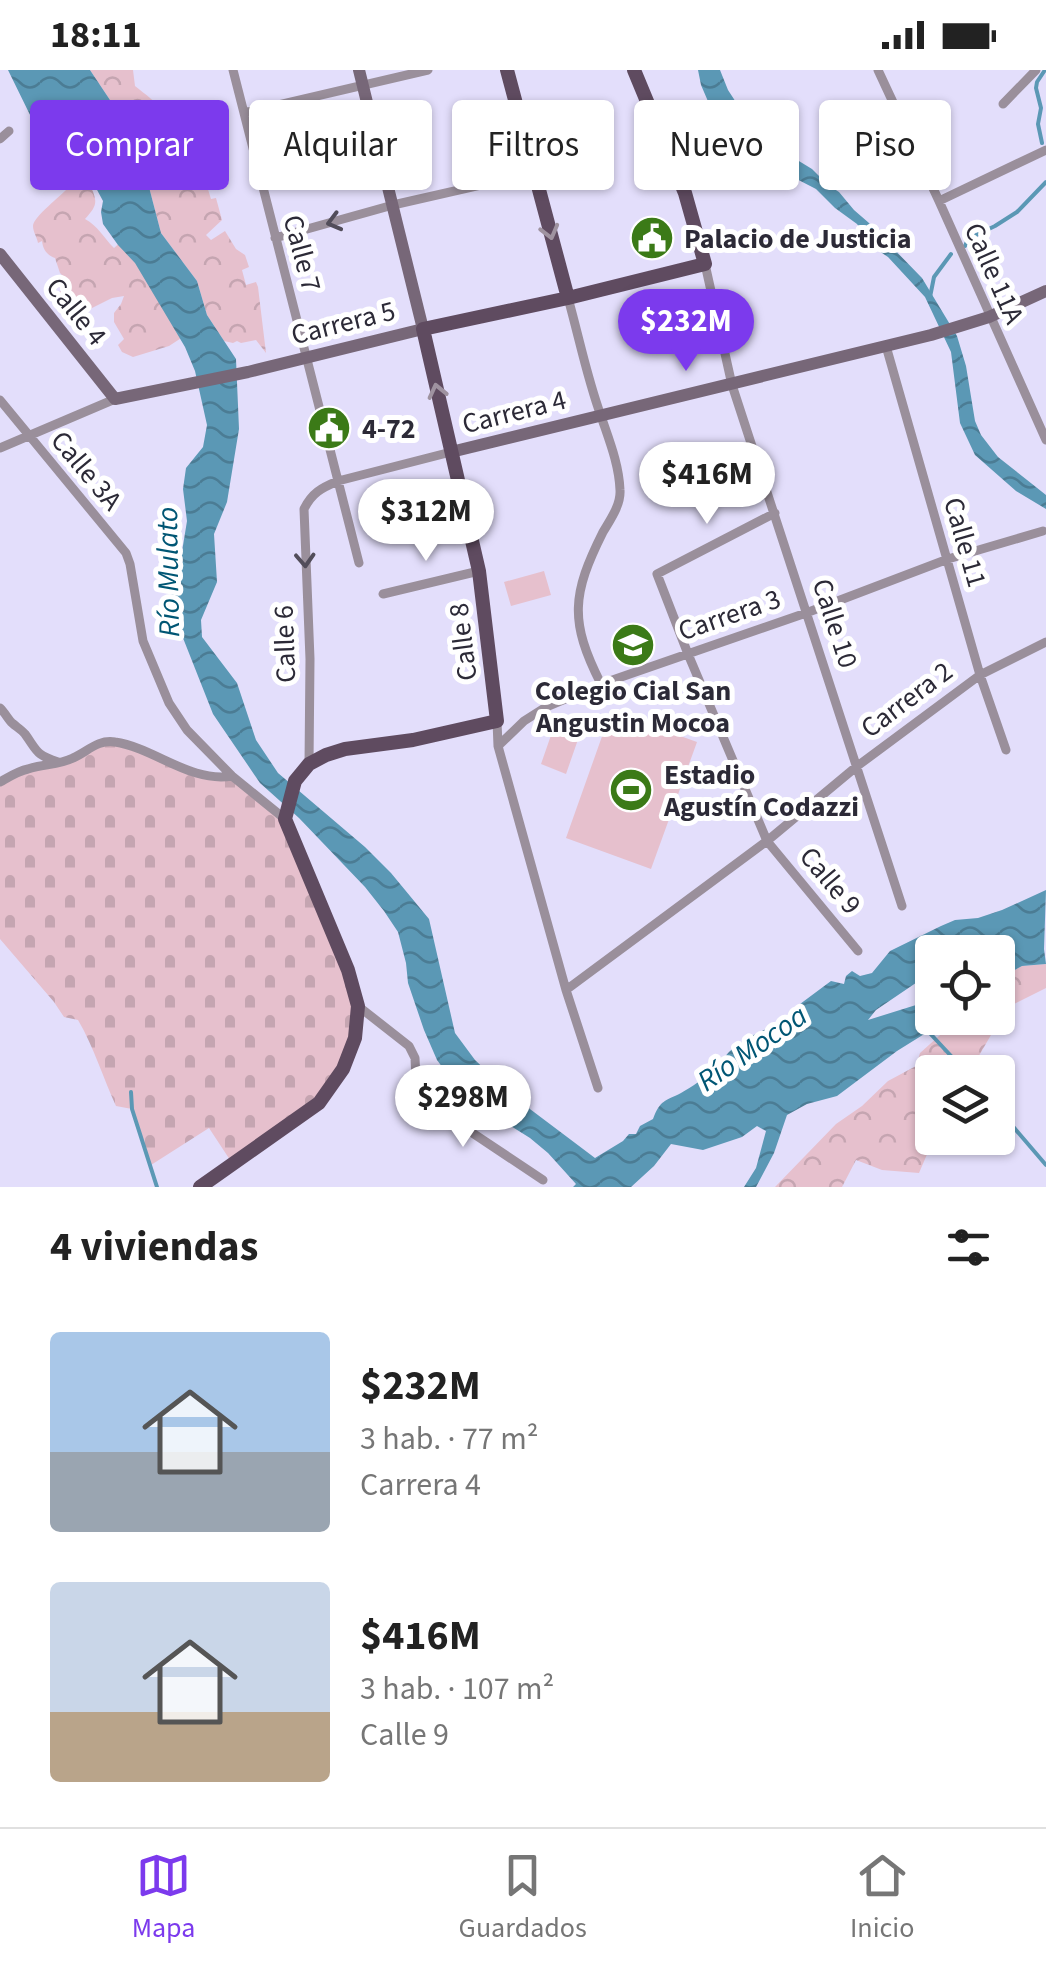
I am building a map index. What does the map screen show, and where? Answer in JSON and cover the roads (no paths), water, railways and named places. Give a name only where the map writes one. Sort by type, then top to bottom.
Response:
[{"type":"main road","name":"Calle 8","points":[[359,70],[479,571],[496,720]]},
{"type":"main road","points":[[506,70],[514,100]]},
{"type":"main road","name":"Calle 10","points":[[634,70],[685,193],[704,264]]},
{"type":"main road","points":[[539,190],[568,298]]},
{"type":"main road","name":"Calle 4","points":[[0,254],[116,399]]},
{"type":"main road","name":"Carrera 5","points":[[116,399],[248,372],[704,264]]},
{"type":"main road","name":"Carrera 4","points":[[451,452],[957,328],[1046,290]]},
{"type":"main road","points":[[200,1187],[319,1104],[343,1068],[355,1038],[358,1006],[348,970],[285,816],[295,781],[308,764],[345,749],[412,740],[496,720]]},
{"type":"street","name":"Calle 7","points":[[232,70],[359,563]]},
{"type":"street","points":[[244,114],[428,70]]},
{"type":"street","name":"Calle 11A","points":[[878,70],[1046,440]]},
{"type":"street","points":[[1003,104],[1036,70]]},
{"type":"street","points":[[0,139],[9,131]]},
{"type":"street","points":[[939,201],[1044,151]]},
{"type":"street","points":[[275,238],[459,190]]},
{"type":"street","name":"Calle 10","points":[[704,264],[732,385],[902,906]]},
{"type":"street","points":[[568,298],[615,457],[620,498],[591,556],[577,604],[577,624],[601,684]]},
{"type":"street","name":"Calle 11","points":[[886,346],[980,675],[1006,750]]},
{"type":"street","name":"Carrera 5","points":[[0,448],[116,399]]},
{"type":"street","name":"Calle 3A","points":[[0,400],[126,553],[143,641],[170,703],[187,730],[232,776],[285,816]]},
{"type":"street","name":"Carrera 4","points":[[338,481],[451,452]]},
{"type":"street","name":"Calle 6","points":[[308,764],[310,659],[304,509],[310,496],[338,481]]},
{"type":"street","name":"Calle 9","points":[[774,513],[657,574],[767,841],[858,951]]},
{"type":"street","name":"Carrera 3","points":[[498,746],[524,721],[546,707],[601,684],[948,559],[1044,530]]},
{"type":"street","points":[[383,594],[479,571]]},
{"type":"street","name":"Carrera 2","points":[[566,990],[767,841],[980,675],[1046,642]]},
{"type":"street","points":[[0,708],[25,733],[32,748],[60,763]]},
{"type":"street","name":"Calle 8","points":[[496,720],[498,746],[566,990],[598,1088]]},
{"type":"street","points":[[0,782],[28,768],[72,759],[110,741],[203,776],[232,776]]},
{"type":"street","points":[[358,1006],[409,1046],[415,1058],[416,1080],[443,1108],[543,1180]]},
{"type":"water","points":[[8,70],[90,70],[110,100],[30,100],[30,115]]},
{"type":"water","points":[[698,70],[720,70],[735,100],[707,100]]},
{"type":"water","points":[[799,161],[819,176],[819,190],[839,192],[881,240],[922,278],[957,336],[981,435],[998,457],[1046,495],[1046,509],[1016,491],[975,455],[960,423],[951,352],[925,297],[888,257],[873,247],[857,224],[816,189],[799,180]]},
{"type":"water","name":"Río Mocoa","points":[[97,190],[150,190],[161,233],[197,281],[207,315],[236,359],[239,429],[227,502],[214,534],[217,582],[201,620],[202,637],[237,683],[256,740],[278,773],[365,847],[429,919],[455,1033],[475,1060],[514,1097],[595,1158],[629,1134],[636,1134],[664,1102],[715,1070],[743,1041],[769,1028],[795,1023],[796,1007],[831,981],[844,984],[852,971],[860,976],[872,973],[890,951],[915,939],[915,984],[868,1020],[915,1005],[915,1035],[923,1035],[837,1096],[807,1104],[787,1115],[774,1153],[756,1187],[744,1187],[756,1168],[766,1131],[757,1126],[742,1137],[703,1150],[671,1144],[631,1187],[573,1187],[576,1184],[548,1153],[485,1110],[454,1083],[437,1060],[408,983],[398,932],[365,887],[260,783],[213,714],[183,638],[171,592],[187,521],[183,489],[186,468],[203,447],[207,425],[195,371],[185,347],[135,263],[103,224],[103,201]]},
{"type":"water","points":[[1046,890],[1046,964],[1015,970],[1015,935],[923,935],[955,920],[1002,910]]},
{"type":"waterway","points":[[1042,143],[1036,88],[1045,70]]},
{"type":"waterway","points":[[965,246],[968,239],[1017,212],[1046,182]]},
{"type":"waterway","points":[[930,297],[934,277],[951,254]]},
{"type":"waterway","points":[[932,1035],[950,1055]]},
{"type":"waterway","points":[[131,1092],[132,1109],[157,1187]]},
{"type":"waterway","points":[[1015,1129],[1046,1165]]},
{"type":"place","name":"Palacio de Justicia","points":[[652,238]]},
{"type":"place","name":"4-72","points":[[329,428]]},
{"type":"place","name":"Colegio Cial San Angustin Mocoa","points":[[633,645]]},
{"type":"place","name":"Estadio Agustín Codazzi","points":[[631,790]]},
{"type":"water label","name":"Río Mulato","points":[[168,572]]}]
